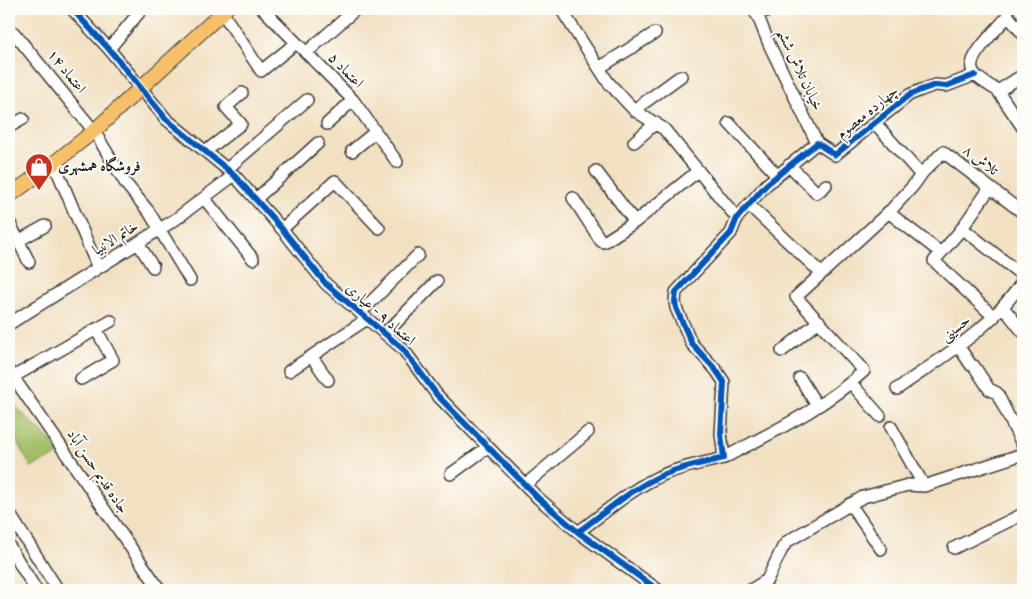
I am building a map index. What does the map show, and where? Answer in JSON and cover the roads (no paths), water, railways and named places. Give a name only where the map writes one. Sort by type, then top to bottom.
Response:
[{"type":"main road","points":[[9,196],[94,131],[224,10]]},
{"type":"street","name":"اعتماد ۹ - عیاری","points":[[72,9],[110,49],[166,119],[231,172],[282,229],[326,284],[403,349],[437,395],[538,498],[578,532],[658,590]]},
{"type":"street","points":[[110,49],[142,9]]},
{"type":"street","name":"اعتماد ۵","points":[[263,9],[352,100],[397,162]]},
{"type":"street","points":[[306,53],[356,9]]},
{"type":"street","points":[[561,9],[608,82],[634,110],[664,129],[737,218]]},
{"type":"street","points":[[756,11],[774,9]]},
{"type":"street","points":[[224,10],[261,71],[296,43]]},
{"type":"street","name":"خیابان تلاش ششم","points":[[756,11],[817,143]]},
{"type":"street","points":[[1023,34],[1008,12],[974,57],[972,69],[975,75],[998,91],[1023,128]]},
{"type":"street","name":"اعتماد ۱۴","points":[[14,32],[94,131],[126,184],[149,212],[190,280]]},
{"type":"street","points":[[599,68],[655,33]]},
{"type":"street","name":"چهارده معصوم","points":[[817,143],[835,155],[909,95],[936,85],[946,86],[975,75]]},
{"type":"street","points":[[998,91],[1023,75]]},
{"type":"street","points":[[634,110],[681,76]]},
{"type":"street","points":[[206,151],[241,124],[226,107],[242,93]]},
{"type":"street","name":"خاتم الانبیا","points":[[9,324],[138,243],[204,198],[307,100]]},
{"type":"street","points":[[327,124],[352,100]]},
{"type":"street","points":[[9,126],[24,119]]},
{"type":"street","points":[[634,142],[656,123]]},
{"type":"street","points":[[729,123],[777,175]]},
{"type":"street","points":[[578,532],[634,491],[657,478],[675,470],[724,458],[817,406],[851,383],[864,371],[796,297],[888,212],[921,175],[875,123]]},
{"type":"street","points":[[352,151],[375,132]]},
{"type":"street","points":[[256,199],[318,143]]},
{"type":"street","points":[[724,458],[721,434],[724,382],[716,370],[692,344],[675,301],[676,292],[731,233],[737,218],[777,175],[817,143]]},
{"type":"street","name":"تلاش ۸","points":[[921,175],[943,152],[1023,213]]},
{"type":"street","points":[[54,163],[98,268]]},
{"type":"street","points":[[789,165],[817,193],[826,185]]},
{"type":"street","points":[[596,171],[635,222]]},
{"type":"street","points":[[573,198],[602,242],[635,222],[698,171]]},
{"type":"street","points":[[282,229],[335,181],[379,228]]},
{"type":"street","points":[[990,188],[962,228],[934,261],[994,318]]},
{"type":"street","points":[[204,198],[254,259]]},
{"type":"street","points":[[749,205],[821,273]]},
{"type":"street","points":[[888,212],[941,253]]},
{"type":"street","points":[[9,222],[29,262]]},
{"type":"street","points":[[18,240],[45,226]]},
{"type":"street","points":[[962,228],[1023,276]]},
{"type":"street","points":[[138,243],[152,267]]},
{"type":"street","points":[[289,371],[312,357],[364,316],[418,256]]},
{"type":"street","points":[[386,333],[437,281]]},
{"type":"street","name":"حسینی","points":[[897,389],[972,338],[994,318],[1023,281]]},
{"type":"street","points":[[1003,307],[1023,332]]},
{"type":"street","points":[[11,374],[110,320]]},
{"type":"street","points":[[782,351],[819,321]]},
{"type":"street","points":[[81,379],[113,360],[96,329]]},
{"type":"street","points":[[959,347],[989,389],[997,394],[1023,446]]},
{"type":"street","points":[[312,357],[328,380]]},
{"type":"street","name":"جاده قدیم حسن آباد","points":[[11,374],[160,590]]},
{"type":"street","points":[[800,378],[817,406]]},
{"type":"street","points":[[851,383],[880,416]]},
{"type":"street","points":[[891,427],[924,486]]},
{"type":"street","points":[[525,485],[588,432]]},
{"type":"street","points":[[451,474],[488,447]]},
{"type":"street","points":[[751,590],[767,580],[783,547],[788,541],[863,497],[908,486],[924,486],[1023,454]]},
{"type":"street","points":[[850,504],[881,549]]},
{"type":"street","points":[[9,513],[58,590]]},
{"type":"street","points":[[954,548],[1023,514]]},
{"type":"street","points":[[9,546],[36,590]]},
{"type":"place","name":"فروشگاه همشهری","points":[[39,191]]}]
